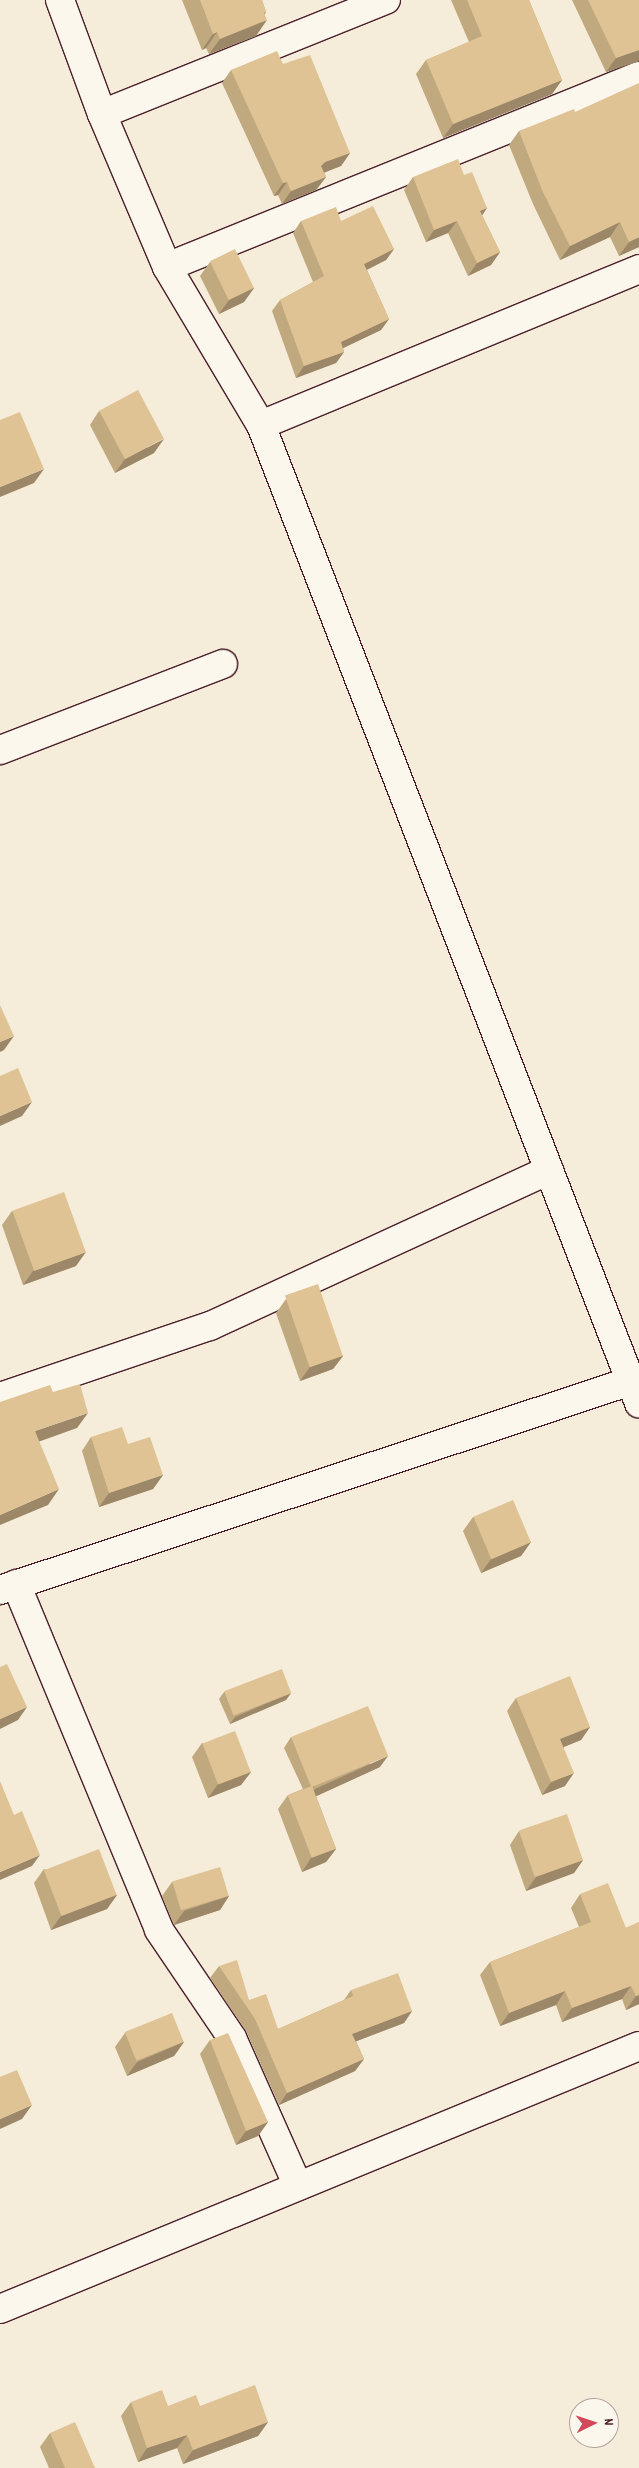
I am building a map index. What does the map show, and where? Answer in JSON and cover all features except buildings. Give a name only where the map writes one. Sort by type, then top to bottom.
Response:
[{"type":"street","points":[[60,0],[102,114],[167,267],[260,425],[635,1392],[8,1587],[159,1930],[232,2038],[298,2186]]},
{"type":"street","points":[[102,114],[386,0]]},
{"type":"street","points":[[167,267],[639,76]]},
{"type":"street","points":[[260,425],[639,269]]},
{"type":"street","points":[[0,750],[223,664]]},
{"type":"street","points":[[0,1397],[210,1326],[549,1170]]},
{"type":"street","points":[[0,2309],[639,2046]]}]
